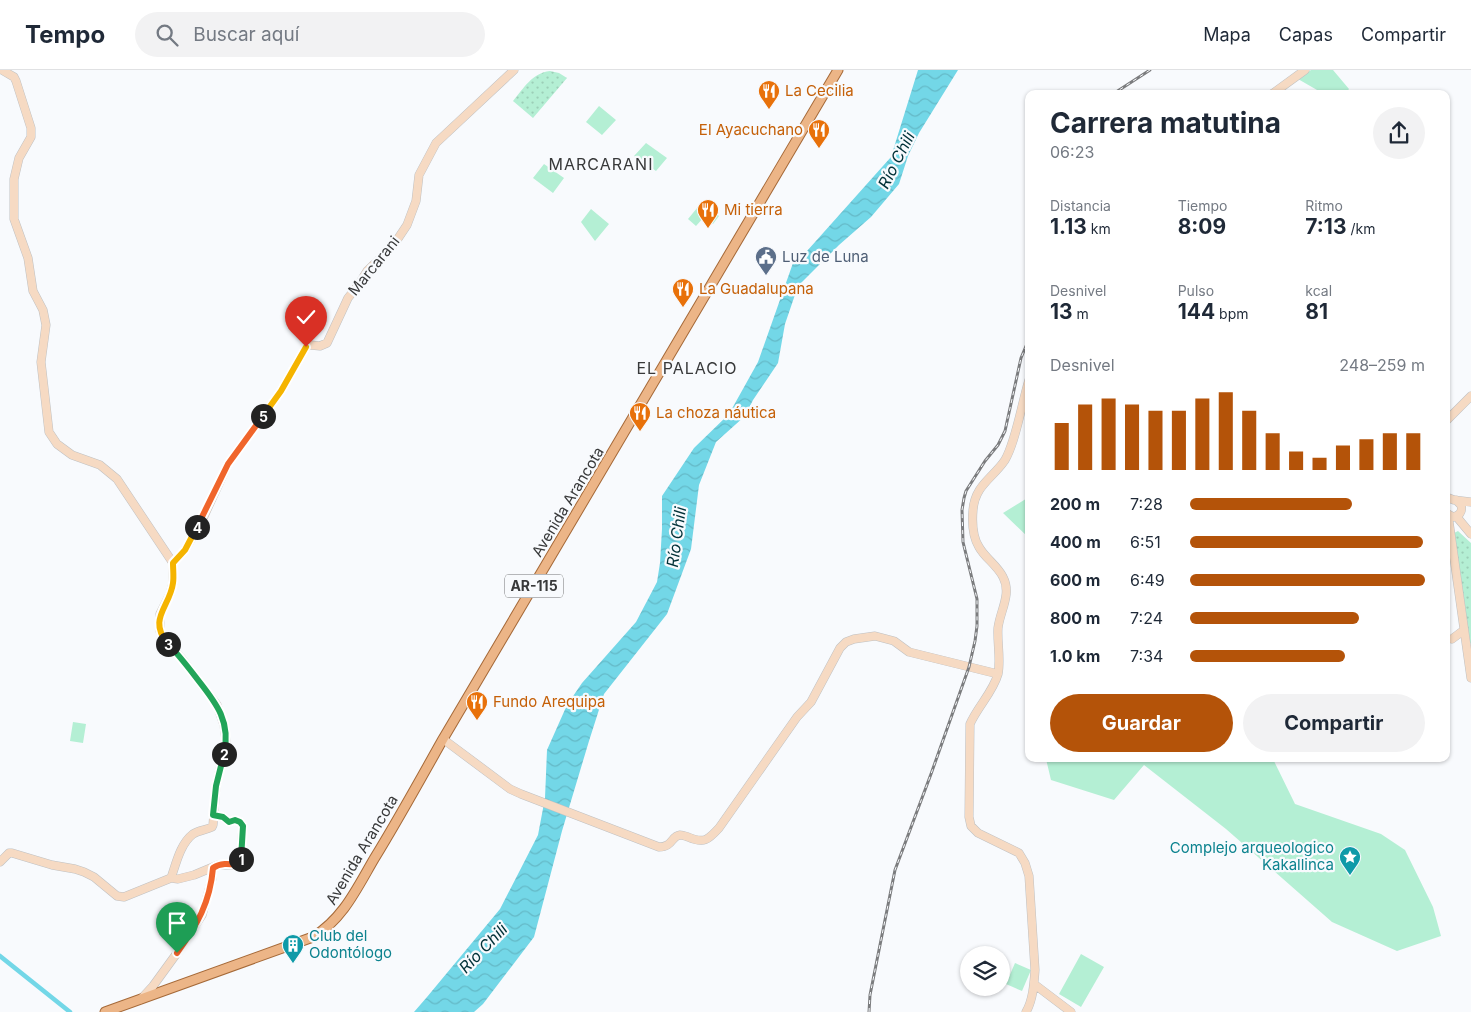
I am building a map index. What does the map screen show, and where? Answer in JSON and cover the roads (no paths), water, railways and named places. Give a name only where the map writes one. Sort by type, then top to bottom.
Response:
[{"type":"main road","points":[[2,70],[16,81],[31,128],[31,137],[19,158],[14,178],[14,219],[28,258],[33,291],[43,310],[46,325],[41,362],[50,432],[57,444],[64,450],[72,455],[100,464],[117,479],[173,563],[173,583],[160,614],[160,631],[213,699],[221,712],[224,725],[226,741],[216,786],[212,827],[199,831],[187,840],[171,878]]},
{"type":"main road","name":"Marcarani","points":[[173,563],[185,550],[204,516],[228,464],[281,391],[306,347],[310,345],[320,346],[327,343],[348,298],[367,271],[393,246],[407,225],[416,201],[419,175],[436,143],[514,70]]},
{"type":"main road","name":"Avenida Arancota","points":[[141,999],[313,937],[329,926],[348,903],[838,70]]},
{"type":"main road","points":[[1278,90],[1305,70]]},
{"type":"main road","points":[[1025,394],[1011,445],[1004,460],[976,494],[973,510],[973,532],[979,547],[1004,578],[1006,592],[998,628],[1000,655],[998,674],[992,689],[970,724],[969,817],[972,826],[978,833],[1018,853],[1029,876],[1035,960],[1034,984],[1028,1009]]},
{"type":"main road","points":[[1450,417],[1471,396]]},
{"type":"main road","points":[[1450,499],[1471,506]]},
{"type":"main road","points":[[1450,501],[1471,502]]},
{"type":"main road","points":[[1453,515],[1462,510],[1457,502]]},
{"type":"main road","points":[[1453,515],[1471,526]]},
{"type":"main road","points":[[1453,515],[1450,531],[1471,678]]},
{"type":"main road","points":[[1453,515],[1471,534]]},
{"type":"main road","points":[[1452,639],[1464,630]]},
{"type":"main road","points":[[443,739],[510,788],[539,802],[660,847],[668,846],[677,835],[697,841],[705,841],[712,836],[796,716],[811,702],[840,648],[846,642],[875,636],[894,642],[909,652],[998,674]]},
{"type":"main road","points":[[0,862],[9,853],[12,853],[52,865],[75,869],[94,877],[117,896],[124,897],[171,878],[178,879],[194,875],[213,868],[218,864],[240,865],[243,826],[235,820],[229,822],[223,817],[213,815]]},
{"type":"main road","points":[[141,999],[153,986],[202,915],[212,879],[213,868]]},
{"type":"main road","points":[[1034,984],[1071,1012]]},
{"type":"main road","points":[[153,986],[156,990],[163,991]]},
{"type":"main road","points":[[1028,1009],[1035,998],[1046,994]]},
{"type":"main road","name":"AR-115","points":[[105,1012],[141,999]]},
{"type":"water","name":"Río Chili","points":[[918,70],[958,70],[919,133],[908,156],[899,184],[871,217],[839,245],[798,286],[785,324],[778,363],[753,400],[745,416],[716,442],[699,485],[691,549],[667,614],[604,694],[562,831],[534,937],[483,1004],[474,1012],[414,1012],[500,909],[538,835],[545,798],[547,750],[567,705],[582,683],[636,622],[657,582],[662,529],[662,496],[694,448],[729,414],[758,362],[793,263],[807,251],[891,157]]},
{"type":"waterway","points":[[0,956],[70,1012]]},
{"type":"railway","points":[[1119,90],[1150,70]]},
{"type":"railway","points":[[869,1012],[870,995],[895,870],[969,667],[975,641],[977,599],[963,542],[962,510],[964,498],[966,491],[985,461],[998,445],[1005,431],[1021,358],[1025,348]]},
{"type":"place","name":"La Cecilia","points":[[769,110]]},
{"type":"place","name":"El Ayacuchano","points":[[819,149]]},
{"type":"place","name":"Mi tierra","points":[[708,229]]},
{"type":"place","name":"Luz de Luna","points":[[766,276]]},
{"type":"place","name":"La Guadalupana","points":[[683,308]]},
{"type":"place","name":"La choza náutica","points":[[640,432]]},
{"type":"place","name":"Fundo Arequipa","points":[[477,721]]},
{"type":"place","name":"Complejo arqueologico Kakallinca","points":[[1350,876]]},
{"type":"place","name":"Club del Odontólogo","points":[[293,964]]},
{"type":"district","name":"MARCARANI","points":[[601,164]]},
{"type":"district","name":"EL PALACIO","points":[[687,368]]}]
